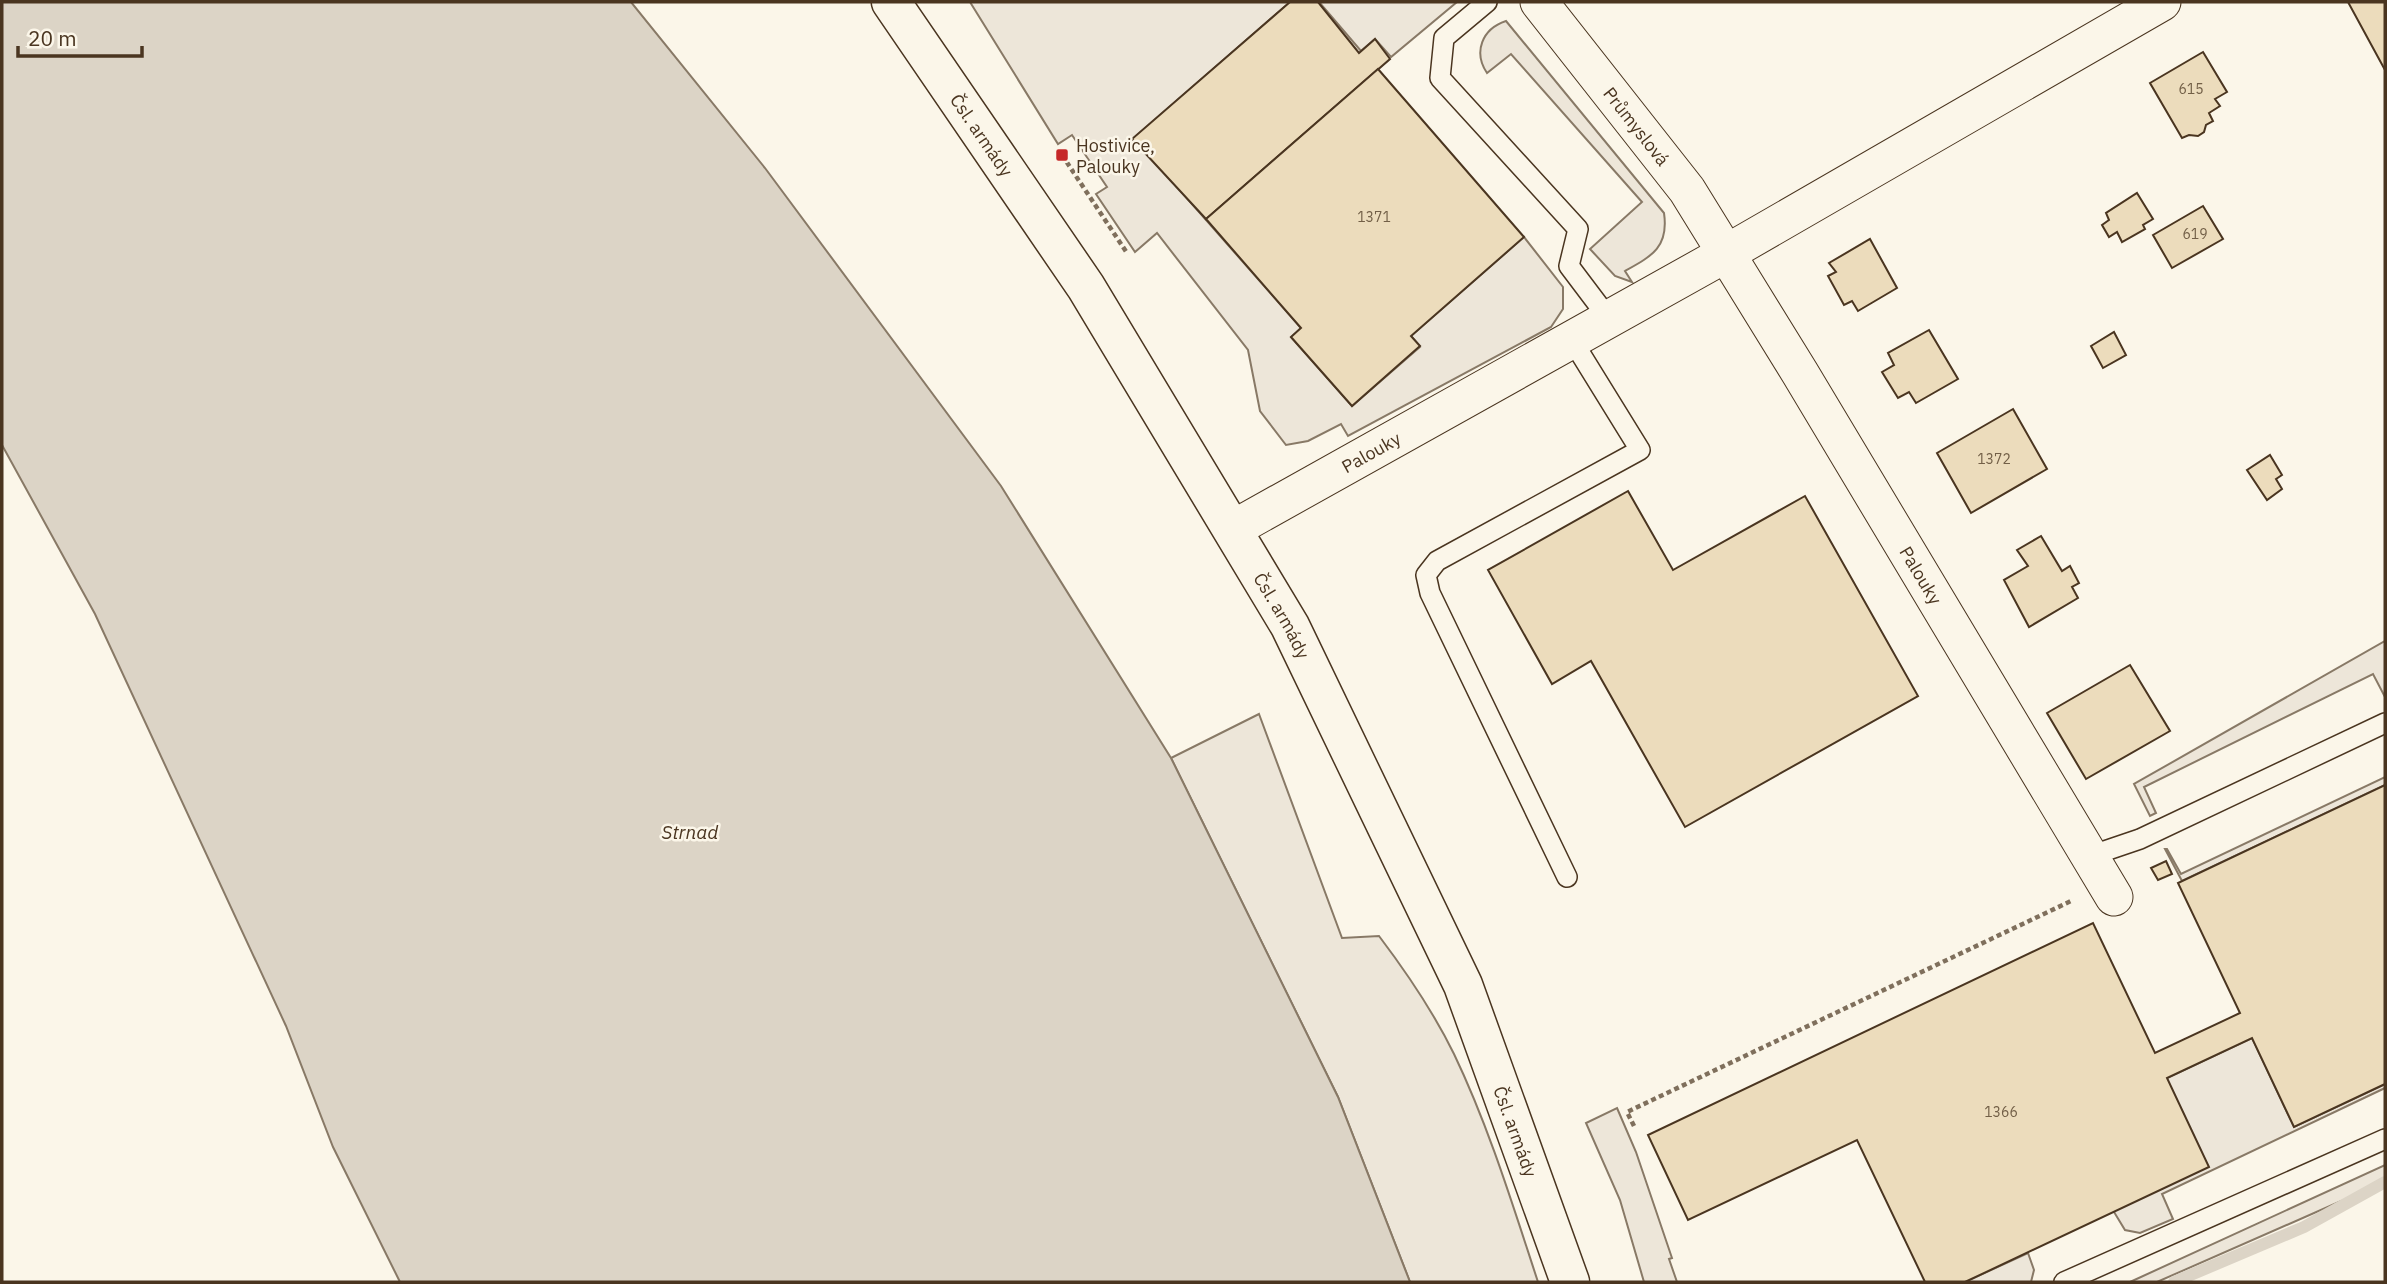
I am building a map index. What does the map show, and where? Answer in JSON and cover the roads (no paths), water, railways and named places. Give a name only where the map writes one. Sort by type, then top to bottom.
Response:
[{"type":"main road","name":"Čsl. armády","points":[[891,2],[1086,287],[1290,626],[1463,985],[1570,1282]]},
{"type":"street","name":"Průmyslová","points":[[1539,2],[1682,182],[1727,253]]},
{"type":"street","name":"Palouky","points":[[1233,529],[1609,320],[2162,2]]},
{"type":"street","name":"Palouky","points":[[1727,253],[2103,879]]},
{"type":"lane","points":[[1487,2],[1444,38],[1440,78],[1578,229],[1569,266],[1609,320]]},
{"type":"lane","points":[[1567,877],[1430,593],[1426,575],[1437,561],[1640,450],[1572,340]]},
{"type":"lane","points":[[2103,879],[2140,839],[2385,723]]},
{"type":"lane","points":[[2064,1282],[2385,1139]]},
{"type":"water","name":"Strnad","points":[[2,2],[631,2],[765,168],[1001,486],[1171,758],[1338,1097],[1410,1282],[400,1282],[333,1147],[286,1026],[95,614],[2,445]]},
{"type":"waterway","points":[[2174,1282],[2304,1227],[2385,1182]]},
{"type":"place","name":"Hostivice, Palouky","points":[[1062,155]]}]
